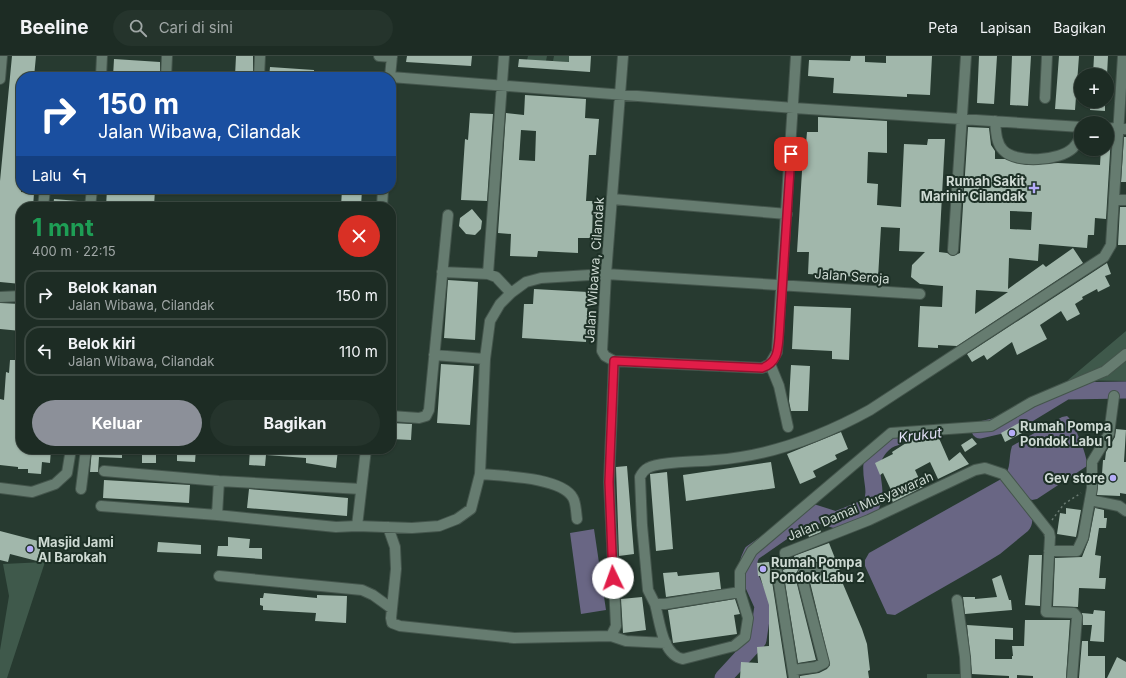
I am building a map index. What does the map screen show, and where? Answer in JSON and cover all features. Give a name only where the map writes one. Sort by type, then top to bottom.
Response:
[{"type":"street","points":[[101,72],[102,56]]},
{"type":"street","points":[[166,72],[167,56]]},
{"type":"street","points":[[259,72],[260,56]]},
{"type":"street","points":[[379,56],[392,56],[390,72]]},
{"type":"street","points":[[488,274],[504,56]]},
{"type":"street","name":"Jalan Wibawa, Cilandak","points":[[614,361],[605,356],[602,351],[606,274],[623,56]]},
{"type":"street","points":[[611,636],[616,626],[609,482],[614,361],[762,368],[770,364],[778,352],[796,56]]},
{"type":"street","points":[[953,250],[963,120],[966,56]]},
{"type":"street","points":[[1045,98],[1047,56]]},
{"type":"street","points":[[1123,56],[1122,129],[1114,200],[1111,245],[1104,257],[870,410],[844,424],[776,451],[742,458],[663,464],[649,467],[643,472],[640,477],[642,526],[648,590],[655,604],[669,651],[676,658],[683,659],[734,646],[745,637],[748,618],[740,592],[740,572],[752,551],[891,433],[991,426],[1032,402],[1105,372],[1126,354]]},
{"type":"street","points":[[0,79],[1,60]]},
{"type":"street","points":[[396,77],[794,108],[1074,127]]},
{"type":"street","points":[[995,121],[997,140],[1003,150],[1012,156],[1033,159],[1052,158],[1072,149],[1074,146]]},
{"type":"street","points":[[612,199],[787,214]]},
{"type":"street","points":[[1114,200],[1126,200]]},
{"type":"street","points":[[396,416],[419,418],[426,416],[429,410],[448,215]]},
{"type":"street","points":[[442,272],[488,274],[496,277],[511,293]]},
{"type":"street","name":"Jalan Seroja","points":[[101,506],[217,515],[336,527],[357,526],[412,528],[439,526],[457,519],[471,509],[480,474],[485,359],[490,321],[500,304],[511,293],[526,282],[541,278],[606,274],[783,284],[920,294]]},
{"type":"street","points":[[0,297],[16,296]]},
{"type":"street","points":[[434,355],[485,359]]},
{"type":"street","points":[[770,364],[778,386],[788,427]]},
{"type":"street","points":[[1049,551],[1077,551],[1083,538],[1092,488],[1092,462],[1109,434],[1114,396]]},
{"type":"street","points":[[0,488],[32,492],[55,484],[67,473],[70,454]]},
{"type":"street","points":[[81,489],[85,454]]},
{"type":"street","points":[[357,526],[365,454]]},
{"type":"street","name":"Jalan Damai Musyawarah","points":[[793,674],[776,565],[786,562],[785,553],[869,520],[975,470],[985,468],[1004,476],[1046,529]]},
{"type":"street","points":[[104,471],[219,481],[361,489]]},
{"type":"street","points":[[480,474],[544,481],[569,491],[574,499],[577,519]]},
{"type":"street","points":[[217,515],[219,481]]},
{"type":"street","points":[[1090,500],[1119,506],[1126,511]]},
{"type":"street","points":[[388,527],[395,547],[396,569],[391,608],[392,622],[400,626],[514,638],[611,636],[626,641],[666,643]]},
{"type":"street","points":[[1046,529],[1050,537],[1046,612],[1074,613],[1076,617],[1072,678]]},
{"type":"street","points":[[793,674],[824,663],[802,578],[803,573],[817,568]]},
{"type":"street","points":[[219,576],[362,590],[373,595],[391,608]]},
{"type":"street","points":[[655,604],[665,604],[740,592]]},
{"type":"street","points":[[956,600],[965,657],[966,678]]},
{"type":"path","points":[[1046,529],[1049,528],[1053,519],[1064,504],[1092,488]]},
{"type":"green space","points":[[528,56],[547,56],[546,61],[527,60]]},
{"type":"green space","points":[[554,56],[569,56],[569,62],[553,61]]},
{"type":"green space","points":[[1126,331],[1126,381],[1068,380]]},
{"type":"green space","points":[[45,562],[7,678],[0,678],[0,650],[9,596],[3,564]]},
{"type":"green space","points":[[927,674],[960,674],[960,678],[927,678]]},
{"type":"shaded area","points":[[1067,416],[1070,419],[1080,440],[1086,456],[1087,466],[1037,499],[1032,500],[1022,494],[1032,518],[1031,527],[1028,531],[1000,554],[977,568],[895,615],[887,614],[865,566],[865,560],[869,553],[1003,478],[1009,467],[1012,446],[1062,417]]},
{"type":"shaded area","points":[[594,529],[606,610],[581,614],[570,533]]},
{"type":"building","points":[[12,56],[36,56],[34,72],[16,72],[16,194],[34,194],[33,202],[16,202],[16,284],[0,282],[0,181]]},
{"type":"building","points":[[236,56],[253,56],[253,72],[235,72]]},
{"type":"building","points":[[407,56],[472,56],[471,66],[406,62]]},
{"type":"building","points":[[569,56],[591,56],[590,72],[518,67],[519,59],[569,62]]},
{"type":"building","points":[[851,56],[865,56],[865,62],[886,63],[886,56],[932,56],[930,95],[907,94],[907,97],[833,93],[834,78],[808,76],[809,60],[850,61]]},
{"type":"building","points":[[979,56],[997,56],[994,104],[977,103]]},
{"type":"building","points":[[1012,56],[1031,56],[1028,106],[1010,105]]},
{"type":"building","points":[[1059,56],[1079,56],[1078,68],[1074,68],[1075,110],[1055,109]]},
{"type":"building","points":[[1094,56],[1108,56],[1107,68],[1093,68]]},
{"type":"building","points":[[114,59],[160,62],[160,72],[113,72]]},
{"type":"building","points":[[270,67],[314,70],[314,72],[270,72]]},
{"type":"building","points":[[525,95],[586,99],[585,118],[599,119],[596,155],[589,155],[586,201],[593,201],[592,238],[578,238],[578,253],[538,251],[537,257],[510,256],[511,234],[498,233],[506,113],[524,115]],"holes":[[[521,130],[536,131],[535,161],[519,160]]]},
{"type":"building","points":[[1090,108],[1105,108],[1105,111],[1090,110]]},
{"type":"building","points":[[470,113],[493,114],[487,201],[461,200],[465,139],[468,140]]},
{"type":"building","points":[[818,117],[887,121],[887,153],[868,152],[867,183],[878,184],[877,205],[901,207],[904,144],[927,145],[928,139],[945,139],[939,252],[947,253],[953,256],[960,253],[968,127],[989,128],[991,145],[995,151],[995,159],[1005,159],[1027,165],[1058,163],[1100,165],[1101,156],[1110,156],[1106,219],[1095,218],[1094,235],[1088,235],[1087,248],[1039,244],[1038,261],[1009,258],[1008,289],[1043,264],[1046,267],[1073,248],[1083,263],[957,346],[938,345],[938,348],[918,347],[920,306],[942,307],[943,286],[920,284],[911,277],[912,265],[925,252],[899,251],[900,228],[881,227],[878,278],[808,274],[809,252],[797,252],[803,155],[805,155],[807,132],[818,132]],"holes":[[[1010,211],[1032,212],[1031,230],[1010,229]],[[976,290],[1008,292],[975,314]]]},
{"type":"building","points":[[1124,137],[1126,137],[1126,182],[1121,182]]},
{"type":"building","points":[[107,194],[155,194],[154,202],[106,202]]},
{"type":"building","points":[[342,194],[362,194],[361,202],[341,202]]},
{"type":"building","points":[[54,199],[78,201],[78,202],[54,202]]},
{"type":"building","points":[[1120,207],[1126,207],[1126,245],[1118,245]]},
{"type":"building","points":[[472,209],[482,221],[481,229],[475,235],[466,234],[459,226],[460,218]]},
{"type":"building","points":[[1107,263],[1111,274],[1105,276],[1110,286],[1098,292],[1097,289],[1082,297],[1083,299],[1075,304],[1080,314],[1067,321],[1061,311],[1040,325],[1047,339],[1017,355],[1012,342],[987,360],[984,355],[972,362],[967,354]]},
{"type":"building","points":[[448,280],[478,282],[475,340],[444,338]]},
{"type":"building","points":[[534,289],[588,292],[586,342],[522,338],[524,304],[533,304]]},
{"type":"building","points":[[0,303],[16,304],[16,331],[0,329]]},
{"type":"building","points":[[794,306],[851,308],[849,360],[832,359],[832,351],[792,349]]},
{"type":"building","points":[[10,360],[16,360],[16,454],[51,454],[50,463],[42,462],[41,474],[28,473],[28,469],[18,469],[18,467],[0,465],[0,399],[4,400],[6,372],[9,373]]},
{"type":"building","points":[[441,364],[474,366],[470,425],[437,423]]},
{"type":"building","points":[[791,365],[810,366],[808,411],[791,411],[789,401]]},
{"type":"building","points":[[396,423],[412,424],[411,440],[396,439]]},
{"type":"building","name":"Rumah Pompa Pondok Labu 1","points":[[1019,423],[1024,432],[1005,442],[1001,433]]},
{"type":"building","points":[[1116,429],[1126,430],[1124,462],[1126,462],[1126,494],[1120,493],[1120,496],[1097,495],[1098,474],[1102,474],[1103,460],[1105,460],[1106,452],[1115,437]]},
{"type":"building","points":[[841,432],[848,449],[835,455],[837,459],[813,471],[816,477],[800,484],[787,454]]},
{"type":"building","points":[[938,436],[949,461],[960,452],[969,464],[938,479],[930,462],[915,470],[923,487],[893,502],[887,492],[891,490],[883,473],[880,475],[875,463],[893,454],[892,452],[914,438],[916,438],[919,442],[929,437]]},
{"type":"building","points":[[972,438],[977,444],[965,452],[961,445]]},
{"type":"building","points":[[92,454],[122,454],[122,458],[99,457],[98,472],[90,472]]},
{"type":"building","points":[[142,454],[156,454],[156,463],[142,463]]},
{"type":"building","points":[[177,454],[196,454],[195,462],[177,461]]},
{"type":"building","points":[[250,454],[337,454],[336,468],[306,463],[306,458],[266,455],[265,466],[249,465]]},
{"type":"building","points":[[771,462],[775,488],[686,501],[683,475]]},
{"type":"building","points":[[627,466],[634,554],[619,556],[616,467]]},
{"type":"building","points":[[667,472],[673,549],[656,551],[650,474]]},
{"type":"building","points":[[104,480],[190,485],[189,503],[103,498]]},
{"type":"building","points":[[249,489],[348,498],[347,516],[247,508]]},
{"type":"building","points":[[1066,508],[1081,510],[1076,537],[1057,534],[1060,513],[1066,514]]},
{"type":"building","points":[[1095,508],[1104,510],[1104,518],[1107,518],[1106,528],[1099,528],[1095,555],[1101,556],[1099,578],[1106,578],[1105,589],[1079,588],[1078,607],[1053,606],[1055,558],[1082,557],[1089,539]]},
{"type":"building","points":[[819,527],[821,532],[809,537],[807,532]]},
{"type":"building","points":[[0,531],[42,542],[37,561],[10,554],[8,562],[0,560]]},
{"type":"building","points":[[228,537],[250,539],[249,548],[262,548],[262,559],[217,556],[218,546],[228,546]]},
{"type":"building","points":[[158,542],[201,545],[201,554],[157,552]]},
{"type":"building","points":[[829,543],[840,571],[843,584],[867,644],[870,670],[868,671],[869,678],[800,678],[800,676],[819,673],[827,669],[830,665],[809,578],[822,572],[823,566],[821,563],[815,562],[800,567],[797,572],[796,580],[816,660],[798,663],[783,570],[797,564],[794,556]]},
{"type":"building","points":[[1029,555],[1042,555],[1040,606],[1025,605]]},
{"type":"building","points":[[769,562],[787,678],[740,678],[741,662],[758,663],[757,647],[769,646],[769,605],[760,576],[758,576],[757,563]]},
{"type":"building","points":[[677,572],[678,576],[719,572],[721,589],[666,597],[663,573]]},
{"type":"building","points":[[1001,575],[1009,600],[1011,600],[1012,610],[965,614],[963,597],[975,597],[975,599],[997,597],[992,579]]},
{"type":"building","points":[[264,593],[317,598],[317,595],[347,596],[346,623],[315,621],[316,613],[263,610],[263,606],[260,605],[260,598],[263,598]]},
{"type":"building","points":[[642,597],[646,630],[623,633],[621,599]]},
{"type":"building","points":[[735,599],[740,614],[734,615],[737,634],[673,643],[668,610]]},
{"type":"building","points":[[1094,610],[1105,611],[1104,642],[1090,641],[1092,625],[1083,625],[1082,613],[1093,614]]},
{"type":"building","points":[[1025,620],[1070,620],[1066,678],[1033,678],[1033,676],[1017,675],[1017,678],[1009,678],[1009,676],[972,674],[967,625],[1013,628],[1013,640],[995,639],[995,659],[1012,659],[1012,646],[1024,646]]},
{"type":"building","points":[[1082,641],[1088,641],[1088,656],[1105,656],[1105,678],[1079,678]]},
{"type":"building","points":[[1117,657],[1126,662],[1126,678],[1107,678]]},
{"type":"waterway","name":"Krukut","points":[[980,430],[1015,422],[1066,391],[1126,390]]},
{"type":"waterway","name":"Krukut","points":[[723,678],[758,640],[763,606],[750,577],[749,560],[752,553],[811,512],[836,520],[871,506],[874,495],[872,469],[873,459],[877,451],[884,443],[896,437]]},
{"type":"place","name":"Rumah Sakit Marinir Cilandak","points":[[1034,188]]},
{"type":"place","name":"Rumah Pompa Pondok Labu 1","points":[[1012,433]]},
{"type":"place","name":"Gev store","points":[[1113,478]]},
{"type":"place","name":"Masjid Jami Al Barokah","points":[[30,549]]},
{"type":"place","name":"Rumah Pompa Pondok Labu 2","points":[[763,569]]},
{"type":"route","points":[[613,578],[609,482],[614,361],[762,368],[766,367],[774,360],[778,352],[791,154]]}]
